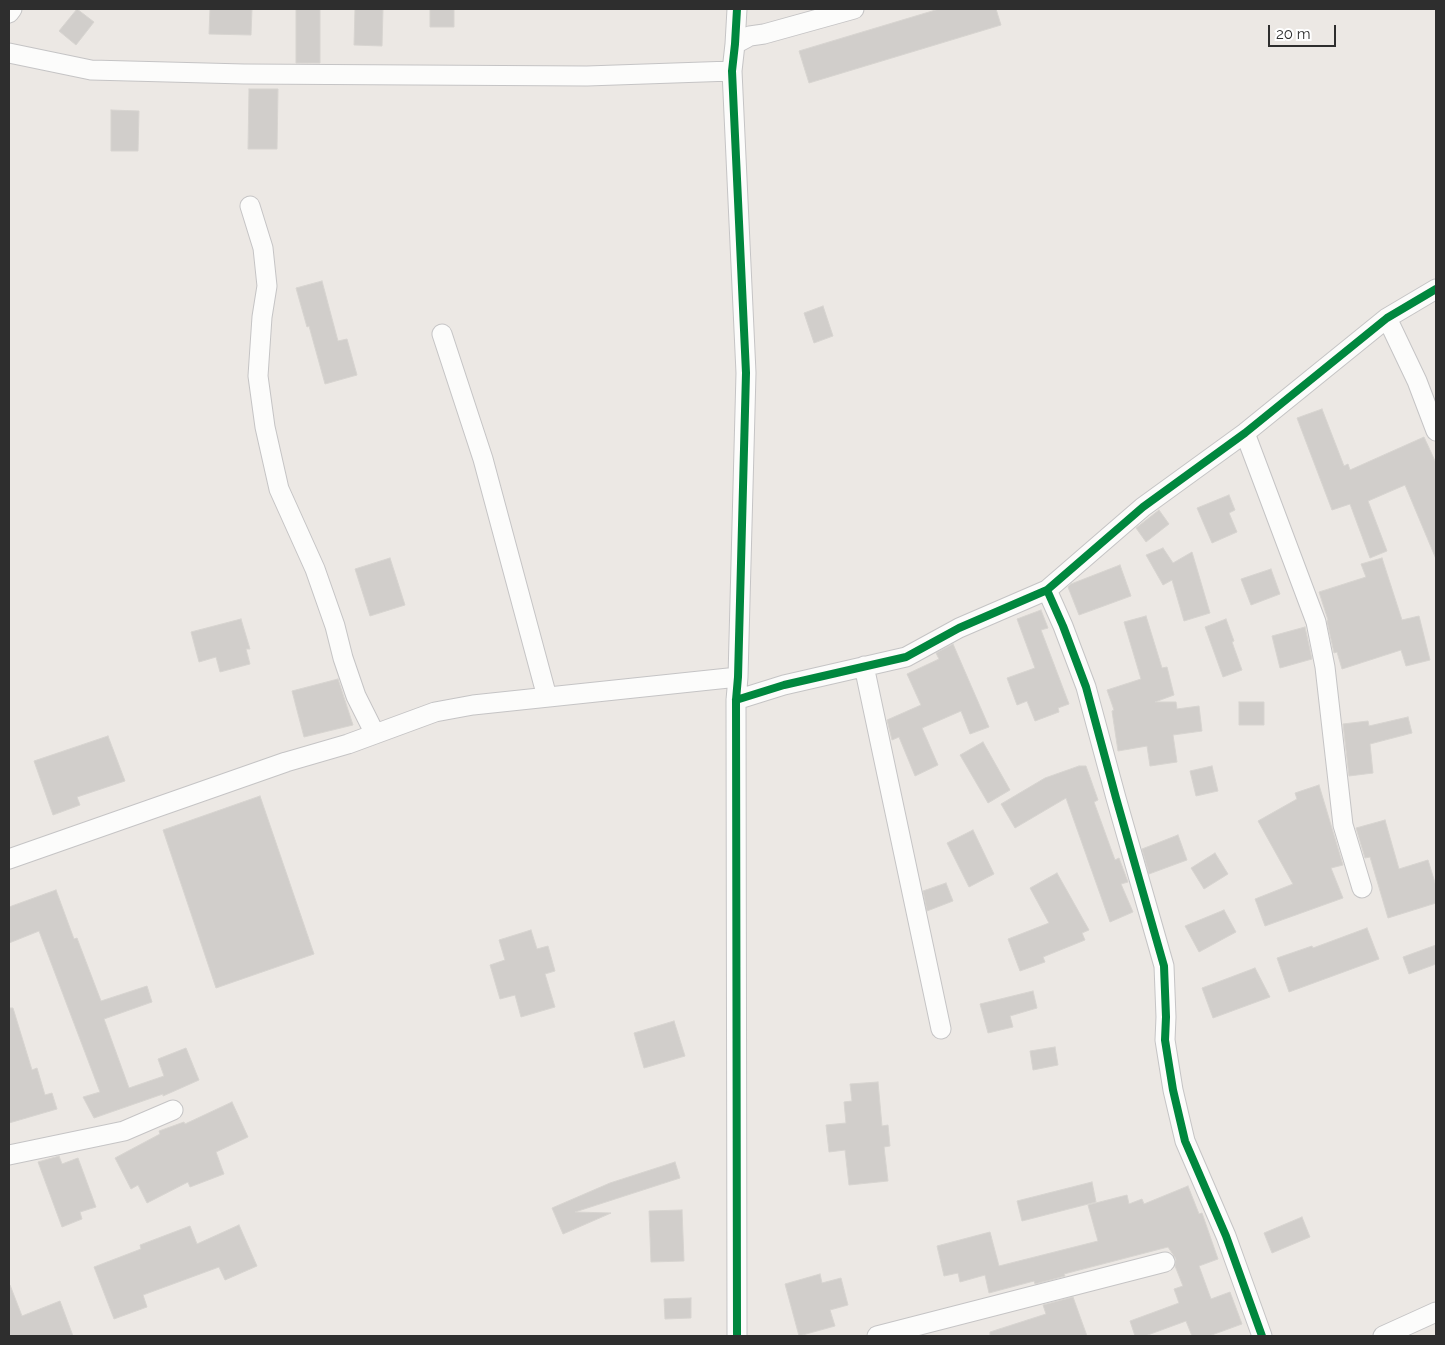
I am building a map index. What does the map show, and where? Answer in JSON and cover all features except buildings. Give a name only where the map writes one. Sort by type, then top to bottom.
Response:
[{"type":"street","points":[[9,13],[12,9]]},
{"type":"street","points":[[737,9],[736,44],[732,71],[746,373],[736,700],[737,1336]]},
{"type":"street","points":[[736,44],[750,36],[764,34],[854,9]]},
{"type":"street","points":[[9,53],[90,70],[244,74],[587,76],[732,71]]},
{"type":"street","points":[[250,206],[263,248],[267,286],[262,317],[258,376],[264,427],[279,489],[315,569],[335,626],[343,658],[356,696],[375,734]]},
{"type":"street","points":[[736,700],[784,685],[906,657],[958,628],[1046,590],[1143,507],[1246,433],[1388,318],[1436,289]]},
{"type":"street","points":[[1388,318],[1417,381],[1436,431]]},
{"type":"street","points":[[442,334],[483,459],[547,697]]},
{"type":"street","points":[[1246,433],[1316,622],[1326,667],[1343,825],[1362,888]]},
{"type":"street","points":[[1046,590],[1064,626],[1086,687],[1164,966],[1165,1040],[1173,1090],[1185,1141],[1226,1236],[1262,1336]]},
{"type":"street","points":[[864,666],[941,1029]]},
{"type":"street","points":[[9,859],[286,762],[348,744],[435,712],[473,705],[738,677]]},
{"type":"street","points":[[9,1155],[124,1131],[173,1110]]},
{"type":"street","points":[[877,1336],[1165,1262]]},
{"type":"street","points":[[1383,1336],[1436,1312]]},
{"type":"cycle path","points":[[737,9],[732,71],[746,373],[736,700],[737,1336]]},
{"type":"cycle path","points":[[736,700],[784,685],[906,657],[959,628],[1047,590],[1143,507],[1245,433],[1387,318],[1436,289]]},
{"type":"cycle path","points":[[1047,590],[1086,687],[1164,966],[1165,1040],[1173,1090],[1185,1141],[1226,1236],[1262,1336]]}]
